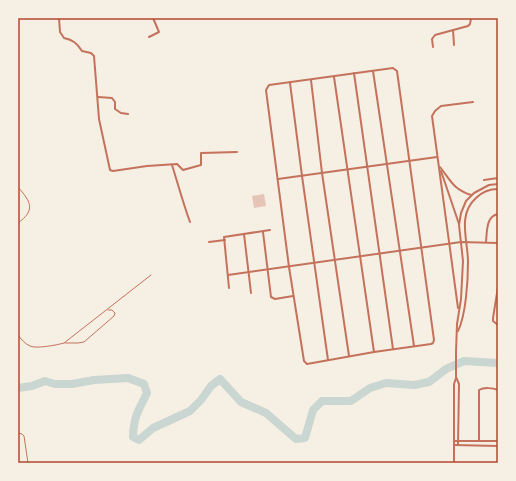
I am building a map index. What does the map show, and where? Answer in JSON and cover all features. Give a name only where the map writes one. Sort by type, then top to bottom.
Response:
[{"type":"street","points":[[59,18],[60,32],[64,38],[72,40],[77,43],[82,51],[91,53],[94,56],[99,119],[110,170],[114,171],[172,164],[178,165],[183,170],[201,165],[201,153],[237,152]]},
{"type":"street","points":[[149,37],[159,32],[153,18]]},
{"type":"street","points":[[433,46],[432,39],[435,35],[469,25],[471,18]]},
{"type":"street","points":[[452,30],[454,45]]},
{"type":"street","points":[[393,68],[396,71],[410,161],[434,340],[433,343],[349,356],[310,364],[305,363],[293,296],[266,90],[269,86],[373,71],[393,68]]},
{"type":"street","points":[[373,71],[414,346]]},
{"type":"street","points":[[354,73],[393,349]]},
{"type":"street","points":[[334,77],[374,352]]},
{"type":"street","points":[[311,80],[322,173],[349,356]]},
{"type":"street","points":[[290,83],[328,360]]},
{"type":"street","points":[[97,97],[112,98],[115,109],[121,113],[128,114]]},
{"type":"street","points":[[459,309],[432,116],[441,106],[473,102]]},
{"type":"street","points":[[278,179],[437,157]]},
{"type":"street","points":[[172,164],[180,187],[184,207],[190,222]]},
{"type":"street","points":[[439,166],[452,185],[461,191],[472,195]]},
{"type":"street","points":[[439,166],[459,225],[463,261],[456,352],[456,377],[458,384],[458,446]]},
{"type":"street","points":[[489,185],[486,180],[498,178]]},
{"type":"street","points":[[459,225],[462,209],[466,201],[477,190],[489,185],[498,184]]},
{"type":"street","points":[[457,332],[461,324],[468,282],[468,261],[464,225],[466,213],[469,205],[482,193],[493,189],[498,189]]},
{"type":"street","points":[[486,242],[489,220],[498,214]]},
{"type":"street","points":[[209,242],[270,230]]},
{"type":"street","points":[[262,232],[271,297],[275,299],[293,296]]},
{"type":"street","points":[[244,234],[251,293]]},
{"type":"street","points":[[224,239],[229,288]]},
{"type":"street","points":[[228,275],[461,242],[498,243]]},
{"type":"street","points":[[498,287],[493,321],[498,325]]},
{"type":"street","points":[[454,463],[454,384],[456,377]]},
{"type":"street","points":[[479,441],[479,390],[498,390]]},
{"type":"street","points":[[454,441],[498,441]]},
{"type":"street","points":[[474,446],[475,441]]},
{"type":"street","points":[[454,445],[498,446]]},
{"type":"lane","points":[[18,187],[30,202],[30,210],[27,217],[18,224]]},
{"type":"lane","points":[[64,343],[151,275]]},
{"type":"lane","points":[[18,335],[32,347],[84,342],[114,316],[115,313],[112,310],[107,310]]},
{"type":"lane","points":[[18,433],[24,436],[28,463]]},
{"type":"building","points":[[264,194],[266,206],[254,208],[252,196]]},
{"type":"waterway","points":[[18,388],[32,386],[45,381],[55,384],[72,384],[94,380],[128,378],[144,384],[147,393],[134,424],[133,437],[139,440],[153,428],[190,411],[201,400],[211,386],[220,379],[241,402],[266,413],[296,439],[305,438],[313,410],[322,401],[351,401],[370,388],[386,383],[414,385],[429,382],[446,369],[464,361],[498,363]]}]
